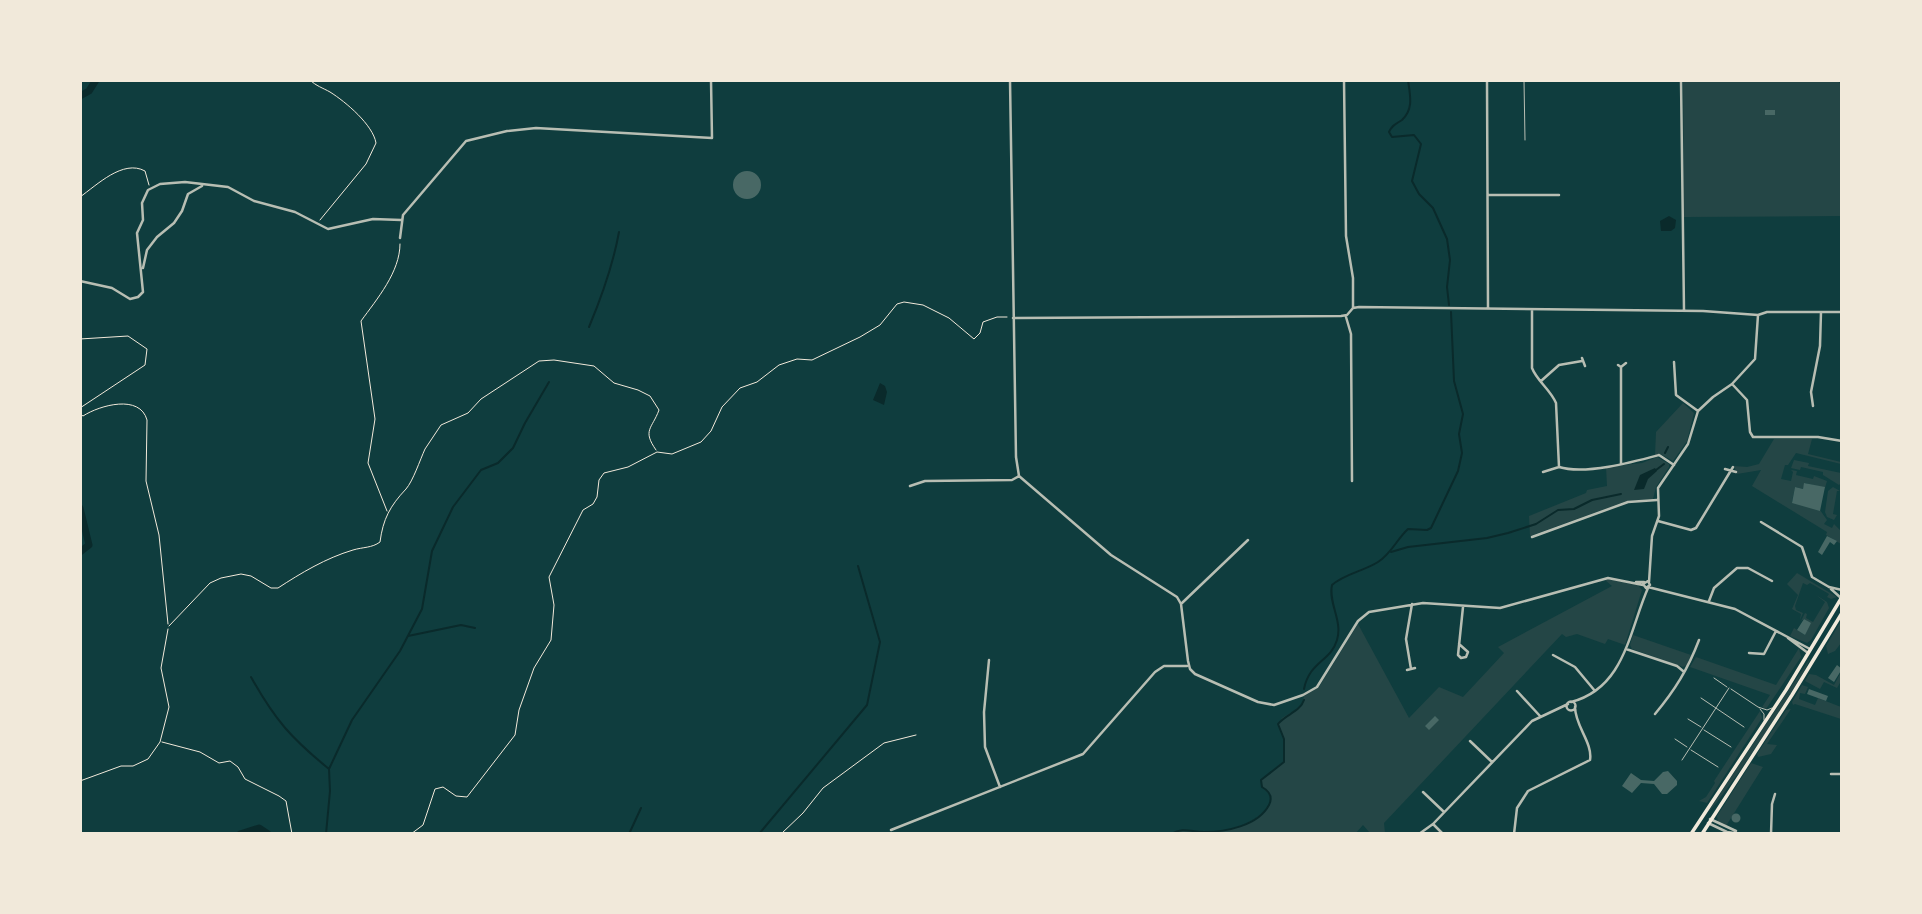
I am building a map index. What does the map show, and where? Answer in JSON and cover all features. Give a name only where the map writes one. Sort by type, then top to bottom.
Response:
[{"type":"main road","points":[[1691,834],[1841,598]]},
{"type":"main road","points":[[1702,834],[1842,613]]},
{"type":"main road","points":[[1809,651],[1817,654]]},
{"type":"main road","points":[[1702,817],[1709,821]]},
{"type":"street","points":[[400,238],[401,220],[425,187],[466,141],[536,128],[712,138],[711,80]]},
{"type":"street","points":[[1010,80],[1016,457],[1019,476],[1111,555],[1174,594],[1181,604],[1189,666],[1203,679],[1263,704],[1278,704],[1317,687],[1363,616],[1374,611],[1412,604],[1500,608],[1608,578],[1646,584],[1735,609],[1809,651]]},
{"type":"street","points":[[1013,318],[1346,315],[1353,308],[1353,278],[1346,236],[1344,80]]},
{"type":"street","points":[[1487,80],[1489,309]]},
{"type":"street","points":[[1681,80],[1684,310]]},
{"type":"street","points":[[80,281],[112,288],[130,299],[143,292],[137,233],[143,220],[142,203],[148,190],[160,184],[185,182],[228,187],[254,201],[295,212],[328,229],[373,219],[401,220]]},
{"type":"street","points":[[142,272],[147,250],[157,237],[174,223],[188,194],[202,186]]},
{"type":"street","points":[[1488,195],[1559,195]]},
{"type":"street","points":[[1353,308],[1684,310],[1758,315],[1767,312],[1842,312]]},
{"type":"street","points":[[1532,310],[1532,368],[1551,393],[1557,407],[1559,467]]},
{"type":"street","points":[[1813,406],[1812,383],[1820,346],[1821,312]]},
{"type":"street","points":[[1346,315],[1351,334],[1352,481]]},
{"type":"street","points":[[1419,834],[1433,824],[1526,727],[1540,716],[1595,692],[1614,673],[1626,649],[1642,603],[1651,562],[1652,536],[1658,521],[1658,488],[1688,444],[1698,411],[1732,384],[1757,356],[1758,315]]},
{"type":"street","points":[[1541,381],[1559,365],[1582,360],[1585,366]]},
{"type":"street","points":[[1674,361],[1676,395],[1698,411]]},
{"type":"street","points":[[1621,464],[1620,366],[1626,363]]},
{"type":"street","points":[[1732,384],[1745,397],[1753,437],[1818,437],[1842,441]]},
{"type":"street","points":[[1543,472],[1559,467],[1587,468],[1659,456],[1674,465]]},
{"type":"street","points":[[1658,521],[1691,530],[1696,528],[1733,467]]},
{"type":"street","points":[[1725,469],[1736,472]]},
{"type":"street","points":[[910,486],[925,481],[1012,481],[1019,476]]},
{"type":"street","points":[[1532,537],[1628,502],[1657,500]]},
{"type":"street","points":[[1761,522],[1802,547],[1811,577],[1829,587],[1841,598]]},
{"type":"street","points":[[1181,604],[1248,540]]},
{"type":"street","points":[[1709,601],[1714,588],[1737,568],[1748,568],[1772,581]]},
{"type":"street","points":[[1829,587],[1842,590]]},
{"type":"street","points":[[1411,669],[1406,639],[1412,604]]},
{"type":"street","points":[[1459,644],[1462,607]]},
{"type":"street","points":[[1749,653],[1763,654],[1776,630]]},
{"type":"street","points":[[1655,714],[1681,681],[1683,671],[1690,663],[1699,640]]},
{"type":"street","points":[[1626,649],[1680,667],[1683,671]]},
{"type":"street","points":[[1553,655],[1575,667],[1595,692]]},
{"type":"street","points":[[989,660],[984,712],[985,747],[1000,787]]},
{"type":"street","points":[[891,831],[1083,754],[1155,671],[1164,666],[1189,666]]},
{"type":"street","points":[[1517,691],[1540,716]]},
{"type":"street","points":[[1550,711],[1573,711],[1586,697]]},
{"type":"street","points":[[1514,834],[1517,808],[1528,791],[1590,760],[1590,751],[1577,720],[1575,707],[1569,703]]},
{"type":"street","points":[[1569,703],[1568,709],[1577,720]]},
{"type":"street","points":[[1470,741],[1492,762]]},
{"type":"street","points":[[1831,774],[1842,774]]},
{"type":"street","points":[[1423,792],[1444,812]]},
{"type":"street","points":[[1772,834],[1772,804],[1775,794]]},
{"type":"street","points":[[1709,821],[1741,834]]},
{"type":"street","points":[[1433,824],[1443,834]]},
{"type":"lane","points":[[1524,80],[1525,140]]},
{"type":"lane","points":[[1714,678],[1758,707],[1764,714],[1764,722]]},
{"type":"lane","points":[[1682,761],[1729,688]]},
{"type":"lane","points":[[1701,698],[1744,727]]},
{"type":"lane","points":[[1758,707],[1768,710],[1774,707]]},
{"type":"lane","points":[[1688,719],[1731,747]]},
{"type":"lane","points":[[1675,739],[1718,768]]},
{"type":"path","points":[[310,80],[331,93],[363,120],[371,128],[376,144],[366,164],[317,225]]},
{"type":"path","points":[[80,197],[110,176],[138,167],[145,171],[148,190]]},
{"type":"path","points":[[388,512],[368,463],[376,419],[361,321],[384,289],[400,253],[400,238]]},
{"type":"path","points":[[411,834],[423,825],[435,789],[443,788],[456,796],[467,797],[515,735],[519,710],[534,668],[551,640],[554,605],[549,577],[552,566],[583,510],[593,504],[600,476],[628,467],[657,452],[672,454],[701,442],[711,431],[722,407],[740,388],[757,382],[779,365],[797,359],[812,360],[860,337],[880,325],[897,304],[923,304],[949,318],[974,339],[980,333],[983,322],[1004,316],[1013,318]]},
{"type":"path","points":[[80,339],[128,336],[145,345],[147,349],[145,365],[80,408]]},
{"type":"path","points":[[169,626],[209,583],[242,575],[251,576],[271,588],[278,588],[288,580],[327,561],[380,542],[382,523],[400,493],[408,488],[425,449],[441,425],[468,412],[481,399],[539,361],[554,359],[594,366],[614,383],[650,396],[659,410],[650,426],[649,439],[657,452]]},
{"type":"path","points":[[80,414],[83,416],[94,409],[115,405],[136,405],[145,411],[146,481],[159,535],[169,626],[161,668],[169,707],[160,742],[148,759],[80,781]]},
{"type":"path","points":[[781,834],[823,788],[884,743],[916,735]]},
{"type":"path","points":[[160,742],[200,752],[219,763],[230,761],[238,767],[245,779],[286,801],[292,834]]},
{"type":"shaded area","points":[[1836,80],[1841,84],[1841,216],[1684,217],[1683,81]]},
{"type":"shaded area","points":[[1669,216],[1676,220],[1675,228],[1661,231],[1660,221]]},
{"type":"shaded area","points":[[880,383],[885,386],[887,392],[884,405],[873,400]]},
{"type":"shaded area","points":[[1683,403],[1694,413],[1687,441],[1673,461],[1660,454],[1655,455],[1656,432]]},
{"type":"shaded area","points":[[1774,439],[1812,439],[1808,454],[1841,462],[1796,453],[1788,465],[1785,465],[1781,479],[1791,481],[1791,470],[1797,471],[1796,475],[1813,479],[1814,476],[1827,481],[1825,488],[1805,483],[1803,489],[1795,487],[1792,502],[1820,510],[1827,520],[1824,524],[1832,528],[1834,524],[1841,531],[1841,544],[1826,535],[1827,532],[1752,486],[1761,470],[1737,474],[1734,466],[1759,464]]},
{"type":"shaded area","points":[[1657,457],[1669,464],[1669,467],[1656,487],[1653,499],[1627,501],[1530,536],[1529,516],[1586,493],[1587,490],[1607,486],[1606,467],[1642,463]]},
{"type":"shaded area","points":[[1794,460],[1841,473],[1841,483],[1839,485],[1823,475],[1823,472],[1801,467],[1800,470],[1791,468]]},
{"type":"shaded area","points":[[1655,468],[1657,471],[1648,479],[1644,489],[1634,490],[1640,475]]},
{"type":"shaded area","points":[[1833,487],[1840,491],[1837,491],[1833,514],[1837,515],[1834,520],[1827,517],[1825,512],[1828,491]]},
{"type":"shaded area","points":[[1797,573],[1837,597],[1831,599],[1827,597],[1829,594],[1810,583],[1803,583],[1795,606],[1796,610],[1803,613],[1800,620],[1801,614],[1792,609],[1798,595],[1787,584]]},
{"type":"shaded area","points":[[1605,580],[1638,585],[1642,590],[1625,645],[1608,639],[1605,644],[1577,634],[1566,637],[1562,634],[1384,823],[1385,833],[1370,833],[1363,825],[1355,834],[1171,834],[1183,830],[1226,830],[1248,823],[1267,809],[1271,796],[1262,787],[1261,780],[1284,761],[1284,739],[1278,724],[1282,718],[1302,706],[1304,696],[1319,687],[1358,624],[1409,718],[1439,687],[1463,697],[1504,653],[1498,647],[1612,586]]},
{"type":"shaded area","points":[[1816,595],[1827,602],[1829,608],[1807,643],[1790,636],[1794,628],[1805,635],[1807,621],[1801,621],[1805,613],[1806,618],[1813,622],[1825,602]]},
{"type":"shaded area","points":[[1841,621],[1841,643],[1835,651],[1828,654],[1826,646]]},
{"type":"shaded area","points":[[1633,635],[1691,655],[1687,665],[1683,667],[1632,649],[1630,645]]},
{"type":"shaded area","points":[[1799,648],[1801,657],[1766,709],[1762,707],[1770,695],[1690,667],[1696,657],[1776,685]]},
{"type":"shaded area","points":[[1810,658],[1763,737],[1708,812]]},
{"type":"shaded area","points":[[1841,672],[1841,681],[1837,688],[1824,682],[1820,689],[1805,681],[1809,674],[1834,685]]},
{"type":"shaded area","points":[[1802,685],[1808,687],[1805,694],[1800,693],[1799,699],[1815,705],[1818,698],[1841,707],[1841,719],[1793,705],[1792,702]]},
{"type":"shaded area","points":[[1791,709],[1767,744],[1777,745],[1771,754],[1758,757],[1757,754],[1786,710]]},
{"type":"shaded area","points":[[1760,711],[1762,718],[1707,803],[1699,801],[1706,797]]},
{"type":"shaded area","points":[[1751,763],[1763,767],[1726,826],[1718,822],[1717,816]]},
{"type":"building","points":[[1765,110],[1775,110],[1775,115],[1765,115]]},
{"type":"building","points":[[747,171],[757,175],[761,185],[757,195],[747,199],[737,195],[733,185],[737,175]]},
{"type":"building","points":[[1804,483],[1825,487],[1820,511],[1792,503],[1795,487],[1803,489]]},
{"type":"building","points":[[1827,536],[1837,541],[1834,545],[1830,542],[1822,555],[1818,552]]},
{"type":"building","points":[[1804,619],[1811,623],[1805,635],[1797,630]]},
{"type":"building","points":[[1837,665],[1842,669],[1834,682],[1828,678]]},
{"type":"building","points":[[1809,689],[1828,696],[1826,701],[1807,694]]},
{"type":"building","points":[[1435,716],[1439,720],[1429,730],[1425,726]]},
{"type":"building","points":[[1668,771],[1677,781],[1677,785],[1667,794],[1662,794],[1654,784],[1641,783],[1632,793],[1622,786],[1631,773],[1641,780],[1654,781]]},
{"type":"building","points":[[1736,813],[1741,818],[1736,823],[1731,818]]},
{"type":"waterway","points":[[80,96],[89,91],[96,80]]},
{"type":"waterway","points":[[1408,80],[1408,111],[1389,132],[1392,137],[1414,135],[1421,144],[1412,181],[1419,194],[1433,208],[1447,239],[1450,260],[1447,287],[1449,305]]},
{"type":"waterway","points":[[589,327],[607,280],[619,232]]},
{"type":"waterway","points":[[1304,689],[1310,673],[1330,653],[1337,640],[1338,626],[1332,585],[1383,559],[1408,529],[1431,528],[1458,471],[1462,453],[1459,434],[1463,414],[1454,381],[1451,312]]},
{"type":"waterway","points":[[329,769],[352,720],[400,651],[422,609],[432,551],[453,507],[481,470],[498,463],[513,448],[549,382]]},
{"type":"waterway","points":[[1665,453],[1668,447]]},
{"type":"waterway","points":[[1656,470],[1664,464]]},
{"type":"waterway","points":[[1391,552],[1408,547],[1508,533],[1536,524],[1558,510],[1574,509],[1592,500],[1621,494]]},
{"type":"waterway","points":[[80,508],[89,545],[80,552]]},
{"type":"waterway","points":[[759,834],[867,705],[880,642],[858,566]]},
{"type":"waterway","points":[[408,636],[461,625],[475,628]]},
{"type":"waterway","points":[[251,677],[285,728],[329,769],[326,834]]},
{"type":"waterway","points":[[1171,834],[1183,830],[1204,832],[1231,829],[1249,823],[1264,812],[1270,797],[1262,787],[1261,780],[1284,762],[1284,739],[1278,724],[1304,700]]},
{"type":"waterway","points":[[629,834],[641,808]]},
{"type":"waterway","points":[[240,834],[259,828],[268,834]]}]
